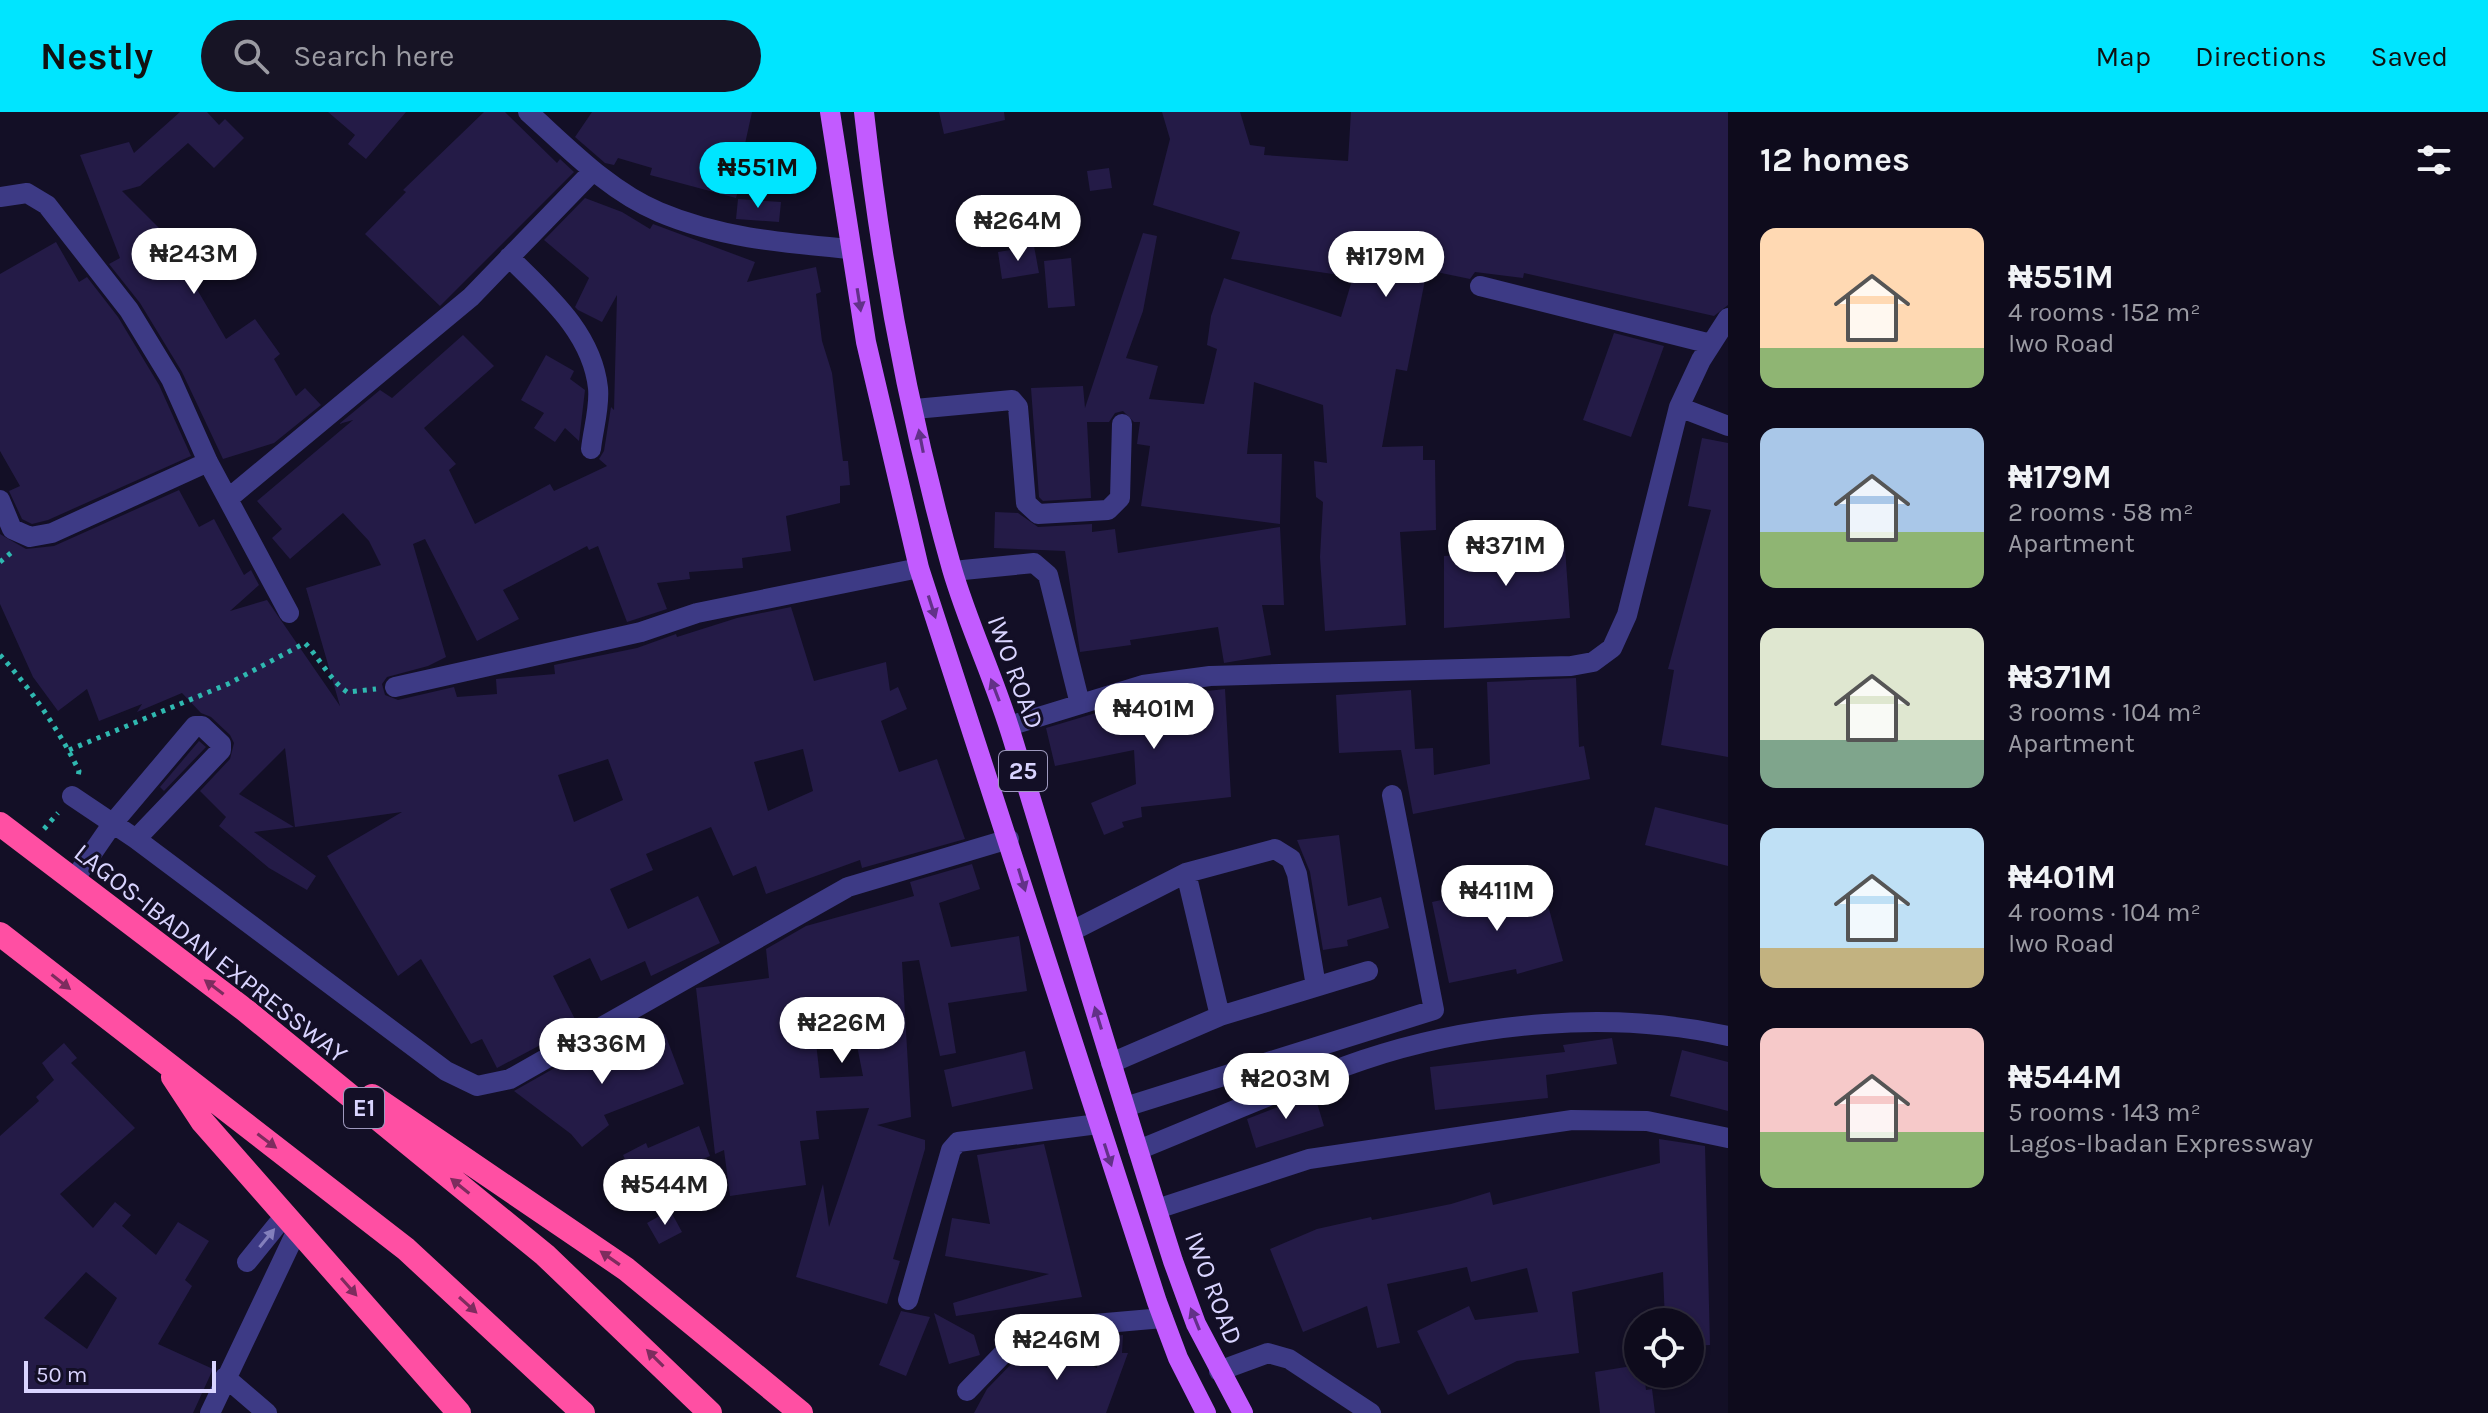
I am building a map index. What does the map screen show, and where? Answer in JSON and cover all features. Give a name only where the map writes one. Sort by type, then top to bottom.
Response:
[{"type":"highway","name":"LAGOS-IBADAN EXPRESSWAY","points":[[0,824],[245,1010],[545,1255],[710,1413]]},
{"type":"highway","points":[[0,934],[406,1249],[583,1413]]},
{"type":"highway","points":[[245,1010],[626,1269],[801,1413]]},
{"type":"highway","points":[[164,1063],[202,1121],[459,1413]]},
{"type":"main road","points":[[830,112],[866,342],[919,568],[1163,1318],[1178,1358],[1206,1413]]},
{"type":"main road","name":"IWO ROAD","points":[[864,112],[882,259],[927,472],[953,571],[1009,726],[1138,1150],[1196,1324],[1243,1413]]},
{"type":"street","points":[[528,112],[593,171],[656,211],[712,231],[772,242],[850,249]]},
{"type":"street","points":[[229,498],[471,297],[593,171]]},
{"type":"street","points":[[0,197],[27,193],[47,205],[115,288],[171,379],[208,462],[289,613]]},
{"type":"street","points":[[509,257],[572,324],[589,350],[598,389],[591,449]]},
{"type":"street","points":[[1480,286],[1711,344]]},
{"type":"street","points":[[1009,726],[1143,685],[1210,676],[1571,666],[1593,662],[1612,648],[1627,615],[1679,407],[1728,318]]},
{"type":"street","points":[[915,409],[1012,400],[1018,407],[1026,503],[1038,514],[1108,510],[1116,506],[1120,498],[1122,424]]},
{"type":"street","points":[[1679,407],[1728,426]]},
{"type":"street","points":[[0,500],[12,529],[30,537],[52,533],[208,462]]},
{"type":"street","points":[[953,571],[1034,563],[1043,567],[1048,575],[1080,704]]},
{"type":"street","points":[[395,687],[641,632],[697,613],[919,568]]},
{"type":"street","points":[[73,881],[113,823],[195,726],[202,726],[221,744],[221,750],[136,839]]},
{"type":"street","points":[[1125,1107],[1434,1010],[1392,795]]},
{"type":"street","points":[[72,796],[136,839],[446,1071],[477,1086],[510,1079],[848,887],[1009,839]]},
{"type":"street","points":[[1072,931],[1186,873],[1275,849],[1291,859],[1301,894],[1316,986]]},
{"type":"street","points":[[1186,873],[1220,1016]]},
{"type":"street","points":[[1111,1063],[1220,1016],[1368,971]]},
{"type":"street","points":[[1138,1150],[1363,1060],[1420,1044],[1578,1022],[1634,1022],[1728,1036]]},
{"type":"street","points":[[1157,1209],[1309,1159],[1572,1120],[1647,1121],[1728,1138]]},
{"type":"street","points":[[908,1300],[951,1150],[958,1142],[1098,1124]]},
{"type":"street","points":[[247,1262],[292,1221]]},
{"type":"street","points":[[210,1413],[292,1221]]},
{"type":"street","points":[[967,1391],[1026,1330],[1163,1318]]},
{"type":"street","points":[[1219,1371],[1268,1353],[1279,1356],[1289,1359],[1371,1413]]},
{"type":"street","points":[[225,1377],[267,1413]]},
{"type":"path","points":[[69,750],[228,684],[305,643],[326,664],[335,683],[347,692],[395,687]]},
{"type":"path","points":[[0,655],[19,676],[69,750],[79,771],[72,796],[29,847]]},
{"type":"building","points":[[180,112],[207,112],[219,125],[225,119],[244,138],[214,168],[188,143],[140,186],[122,191],[164,233],[183,277],[188,274],[226,339],[255,319],[280,354],[274,359],[296,396],[305,388],[321,405],[274,443],[223,459],[182,372],[140,303],[109,264],[120,258],[80,155],[129,142],[134,153]]},
{"type":"building","points":[[328,112],[406,112],[366,159],[348,144],[355,135]]},
{"type":"building","points":[[484,112],[505,112],[557,163],[560,159],[574,172],[440,306],[365,234],[406,192],[403,190]]},
{"type":"building","points":[[592,112],[752,112],[741,162],[746,164],[736,198],[650,175],[652,168],[618,158],[614,165],[605,163],[575,137]]},
{"type":"building","points":[[939,112],[1004,112],[1005,120],[944,134]]},
{"type":"building","points":[[1162,112],[1240,112],[1250,145],[1265,147],[1264,155],[1348,161],[1351,112],[1728,112],[1728,305],[1714,316],[1524,273],[1523,278],[1475,272],[1470,279],[1427,270],[1407,371],[1396,369],[1382,447],[1423,446],[1423,460],[1435,460],[1436,530],[1400,532],[1406,625],[1325,631],[1320,557],[1323,502],[1316,497],[1314,461],[1327,463],[1323,405],[1254,382],[1247,454],[1282,454],[1280,524],[1141,506],[1150,446],[1137,444],[1140,422],[1134,422],[1123,411],[1115,413],[1109,422],[1087,422],[1091,498],[1043,501],[1039,497],[1031,388],[1083,386],[1085,408],[1143,233],[1157,236],[1143,311],[1126,358],[1158,366],[1149,399],[1204,404],[1217,349],[1207,345],[1211,316],[1224,278],[1341,317],[1353,277],[1231,259],[1240,232],[1153,205],[1170,139]]},
{"type":"building","points":[[1109,168],[1112,188],[1090,191],[1087,171]]},
{"type":"building","points":[[585,198],[622,212],[650,229],[653,224],[755,262],[747,282],[816,267],[821,292],[816,294],[822,341],[832,373],[843,461],[848,461],[850,485],[840,486],[840,503],[786,516],[791,551],[742,558],[743,568],[689,572],[690,579],[657,583],[667,609],[627,622],[598,546],[589,550],[587,546],[503,590],[519,619],[477,641],[425,539],[413,544],[446,657],[428,666],[387,677],[382,684],[385,695],[398,700],[454,687],[457,697],[497,694],[496,679],[555,674],[554,665],[637,648],[676,634],[677,637],[737,618],[791,607],[814,681],[886,662],[890,691],[898,687],[907,709],[881,721],[899,772],[937,759],[965,839],[862,868],[860,860],[766,894],[756,866],[733,876],[711,827],[646,854],[653,870],[610,889],[628,929],[698,896],[720,943],[651,976],[645,961],[601,981],[590,958],[553,976],[578,1025],[497,1068],[482,1039],[471,1044],[421,959],[398,976],[327,856],[402,812],[295,827],[285,748],[239,794],[294,827],[254,832],[316,876],[307,890],[269,868],[219,826],[226,817],[200,791],[230,759],[234,743],[230,735],[211,717],[201,713],[182,693],[137,712],[142,704],[99,721],[87,689],[58,711],[33,677],[0,604],[0,534],[26,549],[54,546],[179,490],[199,527],[214,519],[244,575],[251,570],[259,585],[230,611],[267,600],[340,706],[306,588],[381,565],[369,541],[343,513],[290,559],[272,538],[282,529],[257,501],[353,420],[339,424],[380,390],[392,398],[463,335],[494,366],[424,428],[456,464],[449,470],[475,524],[550,484],[554,491],[607,466],[599,459],[604,451],[611,407],[614,410],[617,295],[602,322],[578,310],[575,307],[589,278],[544,240]],"holes":[[[803,749],[813,791],[768,811],[754,762]],[[608,759],[623,800],[574,822],[558,775]]]},
{"type":"building","points":[[738,199],[781,202],[779,222],[736,219]]},
{"type":"building","points":[[56,242],[79,282],[87,277],[118,317],[159,385],[191,456],[48,520],[32,524],[22,519],[9,491],[20,486],[0,451],[0,274]]},
{"type":"building","points":[[1034,246],[1039,273],[1002,279],[998,252]]},
{"type":"building","points":[[1071,258],[1075,306],[1048,308],[1044,261]]},
{"type":"building","points":[[1614,333],[1664,346],[1631,437],[1583,420]]},
{"type":"building","points":[[546,355],[574,371],[570,379],[585,390],[579,441],[565,428],[555,442],[534,428],[544,413],[521,400]]},
{"type":"building","points":[[1702,438],[1728,443],[1728,757],[1661,745],[1674,670],[1668,669],[1711,510],[1688,506]]},
{"type":"building","points":[[995,512],[1018,513],[1038,527],[1092,524],[1092,532],[1115,529],[1118,553],[1280,527],[1284,605],[1262,605],[1271,655],[1224,663],[1218,627],[1130,640],[1131,645],[1080,652],[1065,551],[994,548]]},
{"type":"building","points":[[1565,548],[1570,618],[1444,628],[1444,556]]},
{"type":"building","points":[[1576,678],[1579,747],[1584,746],[1590,779],[1413,814],[1401,750],[1339,753],[1336,695],[1411,690],[1415,749],[1433,748],[1434,775],[1490,764],[1487,682]]},
{"type":"building","points":[[1225,689],[1231,797],[1141,807],[1142,817],[1122,822],[1124,827],[1104,835],[1091,803],[1136,784],[1134,750],[1055,766],[1046,728],[1146,698]]},
{"type":"building","points":[[199,741],[206,747],[164,791],[160,787]]},
{"type":"building","points":[[1655,807],[1728,825],[1728,866],[1645,845]]},
{"type":"building","points":[[1339,835],[1348,906],[1381,897],[1389,928],[1347,940],[1348,946],[1323,950],[1310,872],[1297,840]]},
{"type":"building","points":[[972,864],[980,889],[939,903],[951,947],[1019,936],[1027,991],[948,1003],[956,1053],[940,1056],[919,960],[902,962],[911,1117],[877,1125],[925,1140],[925,1149],[893,1259],[900,1261],[887,1304],[796,1277],[823,1184],[829,1227],[869,1108],[816,1111],[819,1139],[800,1141],[806,1185],[730,1196],[724,1150],[715,1154],[696,988],[769,978],[766,949],[806,926],[914,896],[910,882]],"holes":[[[850,1010],[863,1076],[820,1078],[813,1016]]]},
{"type":"building","points":[[1541,879],[1563,961],[1517,974],[1516,969],[1449,983],[1432,902],[1465,895],[1466,900]]},
{"type":"building","points":[[665,1034],[684,1084],[604,1115],[609,1125],[582,1147],[571,1134],[514,1091],[590,1048],[596,1060]]},
{"type":"building","points":[[1612,1038],[1617,1064],[1546,1075],[1548,1098],[1435,1110],[1430,1067],[1565,1052],[1563,1045]]},
{"type":"building","points":[[64,1043],[77,1058],[71,1063],[135,1128],[60,1194],[93,1228],[115,1202],[131,1215],[122,1226],[156,1255],[178,1222],[209,1241],[185,1280],[192,1286],[158,1344],[213,1369],[193,1413],[0,1413],[0,1136],[39,1101],[36,1097],[54,1080],[42,1063]],"holes":[[[86,1272],[117,1298],[87,1349],[44,1318]]]},
{"type":"building","points":[[1682,1050],[1728,1062],[1728,1111],[1670,1096]]},
{"type":"building","points":[[1025,1051],[1033,1089],[952,1107],[944,1070]]},
{"type":"building","points":[[1314,1093],[1324,1126],[1256,1148],[1247,1119]]},
{"type":"building","points":[[699,1126],[710,1156],[675,1171],[670,1160],[635,1179],[623,1155],[646,1143],[648,1148]]},
{"type":"building","points":[[1659,1139],[1705,1146],[1710,1345],[1704,1345],[1704,1308],[1664,1308],[1663,1272],[1572,1292],[1579,1353],[1517,1361],[1448,1395],[1417,1331],[1469,1306],[1475,1320],[1538,1312],[1527,1268],[1471,1282],[1467,1267],[1387,1284],[1400,1343],[1377,1348],[1367,1306],[1303,1332],[1270,1249],[1317,1229],[1371,1217],[1372,1220],[1451,1204],[1490,1192],[1493,1205],[1660,1163]]},
{"type":"building","points":[[1044,1144],[1082,1297],[956,1316],[953,1303],[1049,1274],[945,1256],[952,1218],[990,1224],[977,1155]]},
{"type":"building","points":[[670,1210],[682,1232],[659,1244],[647,1223]]},
{"type":"building","points":[[901,1311],[930,1317],[906,1376],[879,1365]]},
{"type":"building","points":[[934,1313],[974,1335],[980,1355],[949,1364]]},
{"type":"building","points":[[1123,1335],[1122,1353],[1128,1353],[1106,1413],[974,1413],[987,1389],[1017,1358],[1029,1365],[1026,1349],[1032,1343],[1097,1368],[1098,1337]]},
{"type":"building","points":[[1624,1367],[1624,1388],[1652,1389],[1655,1413],[1600,1413],[1595,1372]]}]
